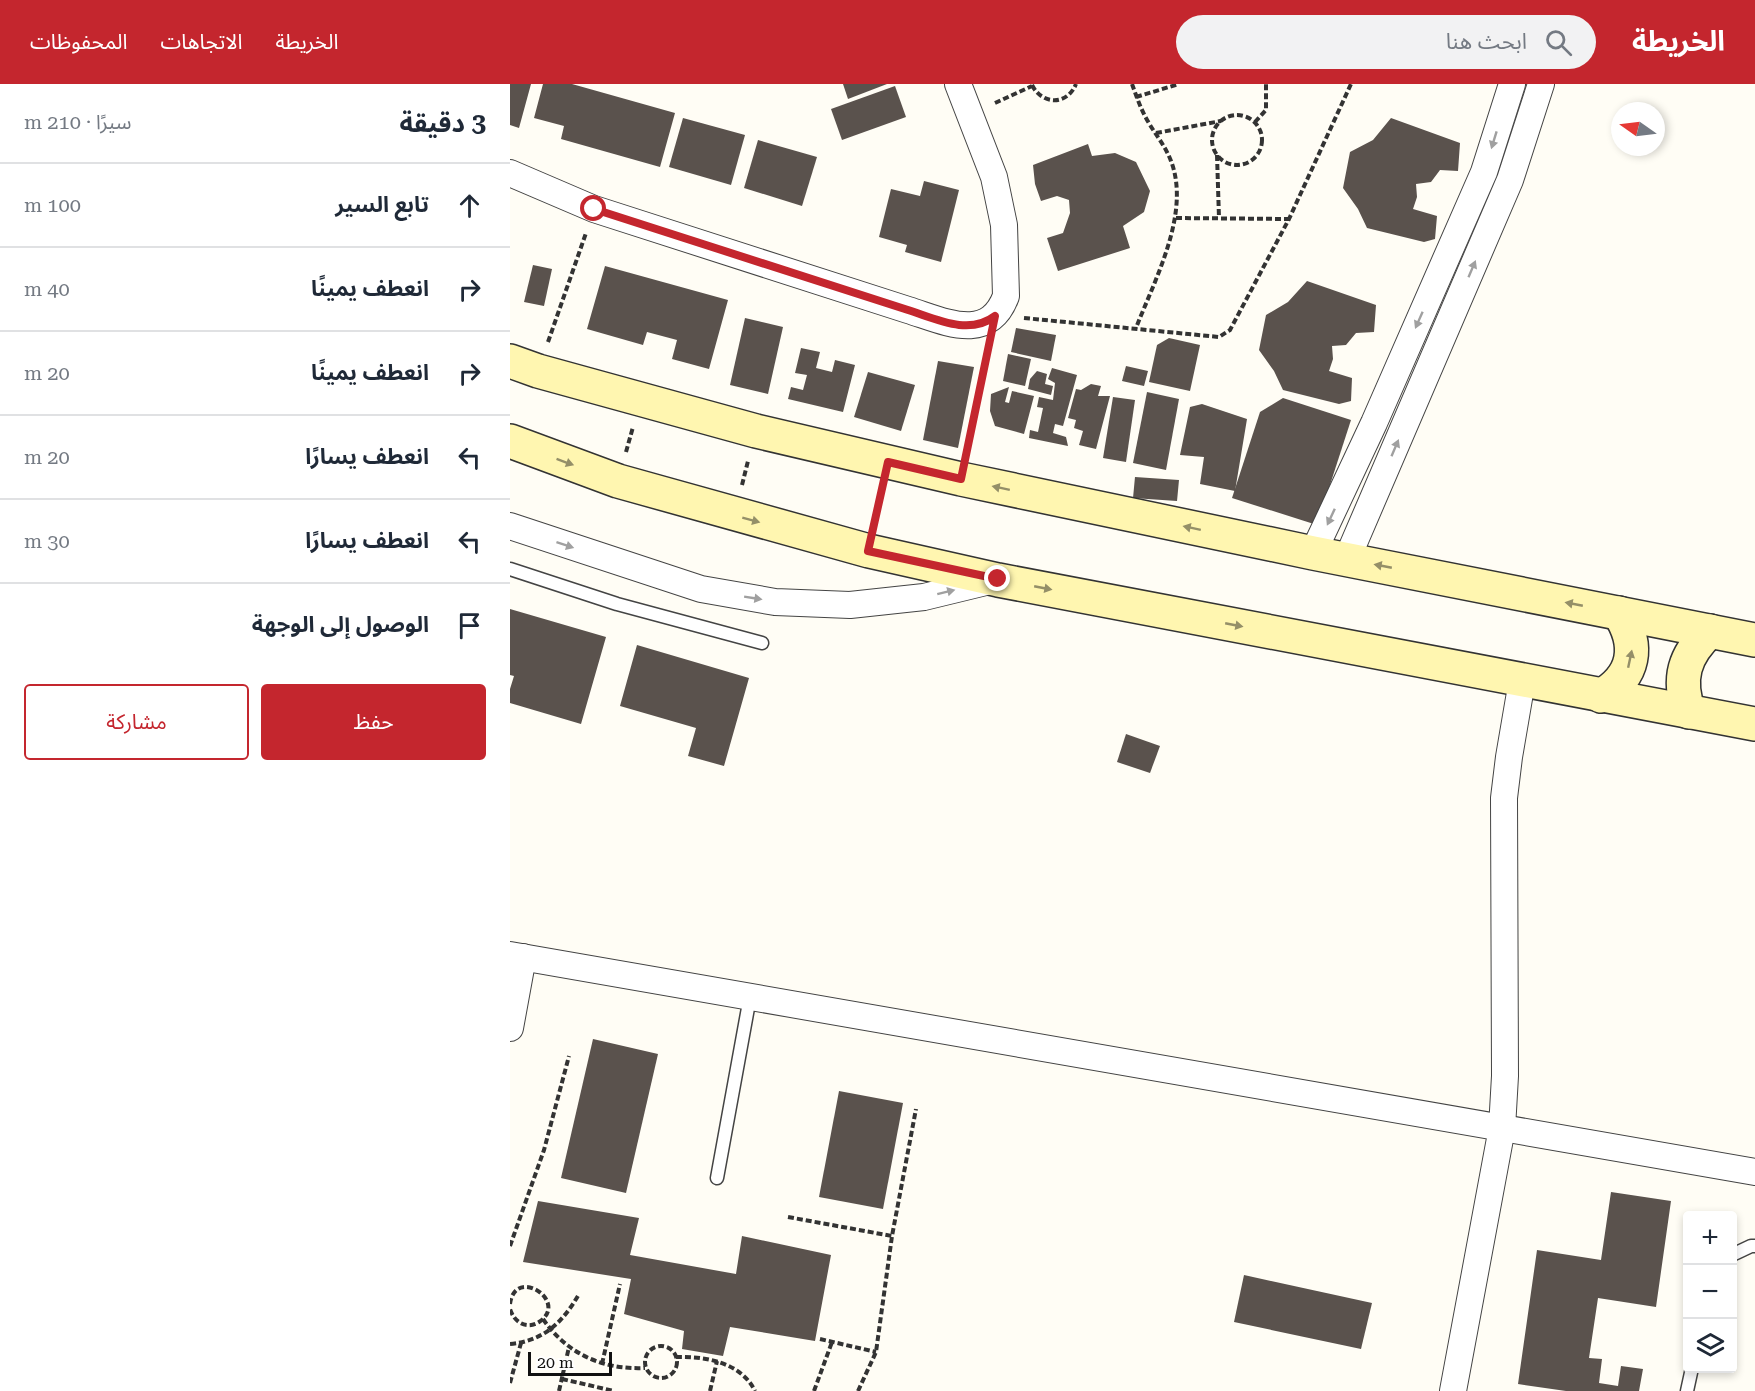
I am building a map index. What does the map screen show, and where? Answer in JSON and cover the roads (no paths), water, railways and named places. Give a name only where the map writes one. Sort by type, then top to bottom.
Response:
[{"type":"street","points":[[510,173],[594,209],[908,310],[958,325],[977,325],[995,316],[1006,296],[1004,225],[994,177],[958,84]]},
{"type":"street","points":[[1313,553],[1484,172],[1512,84]]},
{"type":"street","points":[[1347,559],[1510,180],[1541,84]]},
{"type":"street","points":[[524,366],[756,431],[961,479],[1313,553],[1755,640]]},
{"type":"street","points":[[510,441],[618,482],[868,551],[998,579],[1755,724]]},
{"type":"street","points":[[1347,481],[1376,492]]},
{"type":"street","points":[[510,526],[701,590],[775,602],[850,604],[924,597],[998,579]]},
{"type":"street","points":[[1601,696],[1623,679],[1629,666],[1632,652],[1631,638],[1627,625],[1619,613]]},
{"type":"street","points":[[1689,712],[1682,684],[1684,670],[1690,655],[1710,631]]},
{"type":"street","points":[[1453,1391],[1502,1128],[1505,1077],[1504,798],[1522,681]]},
{"type":"street","points":[[510,1028],[516,956],[1755,1172]]},
{"type":"lane","points":[[510,569],[617,604],[762,643]]},
{"type":"lane","points":[[717,1178],[750,997]]},
{"type":"lane","points":[[1737,1253],[1755,1246]]},
{"type":"lane","points":[[1687,1391],[1691,1373]]}]
